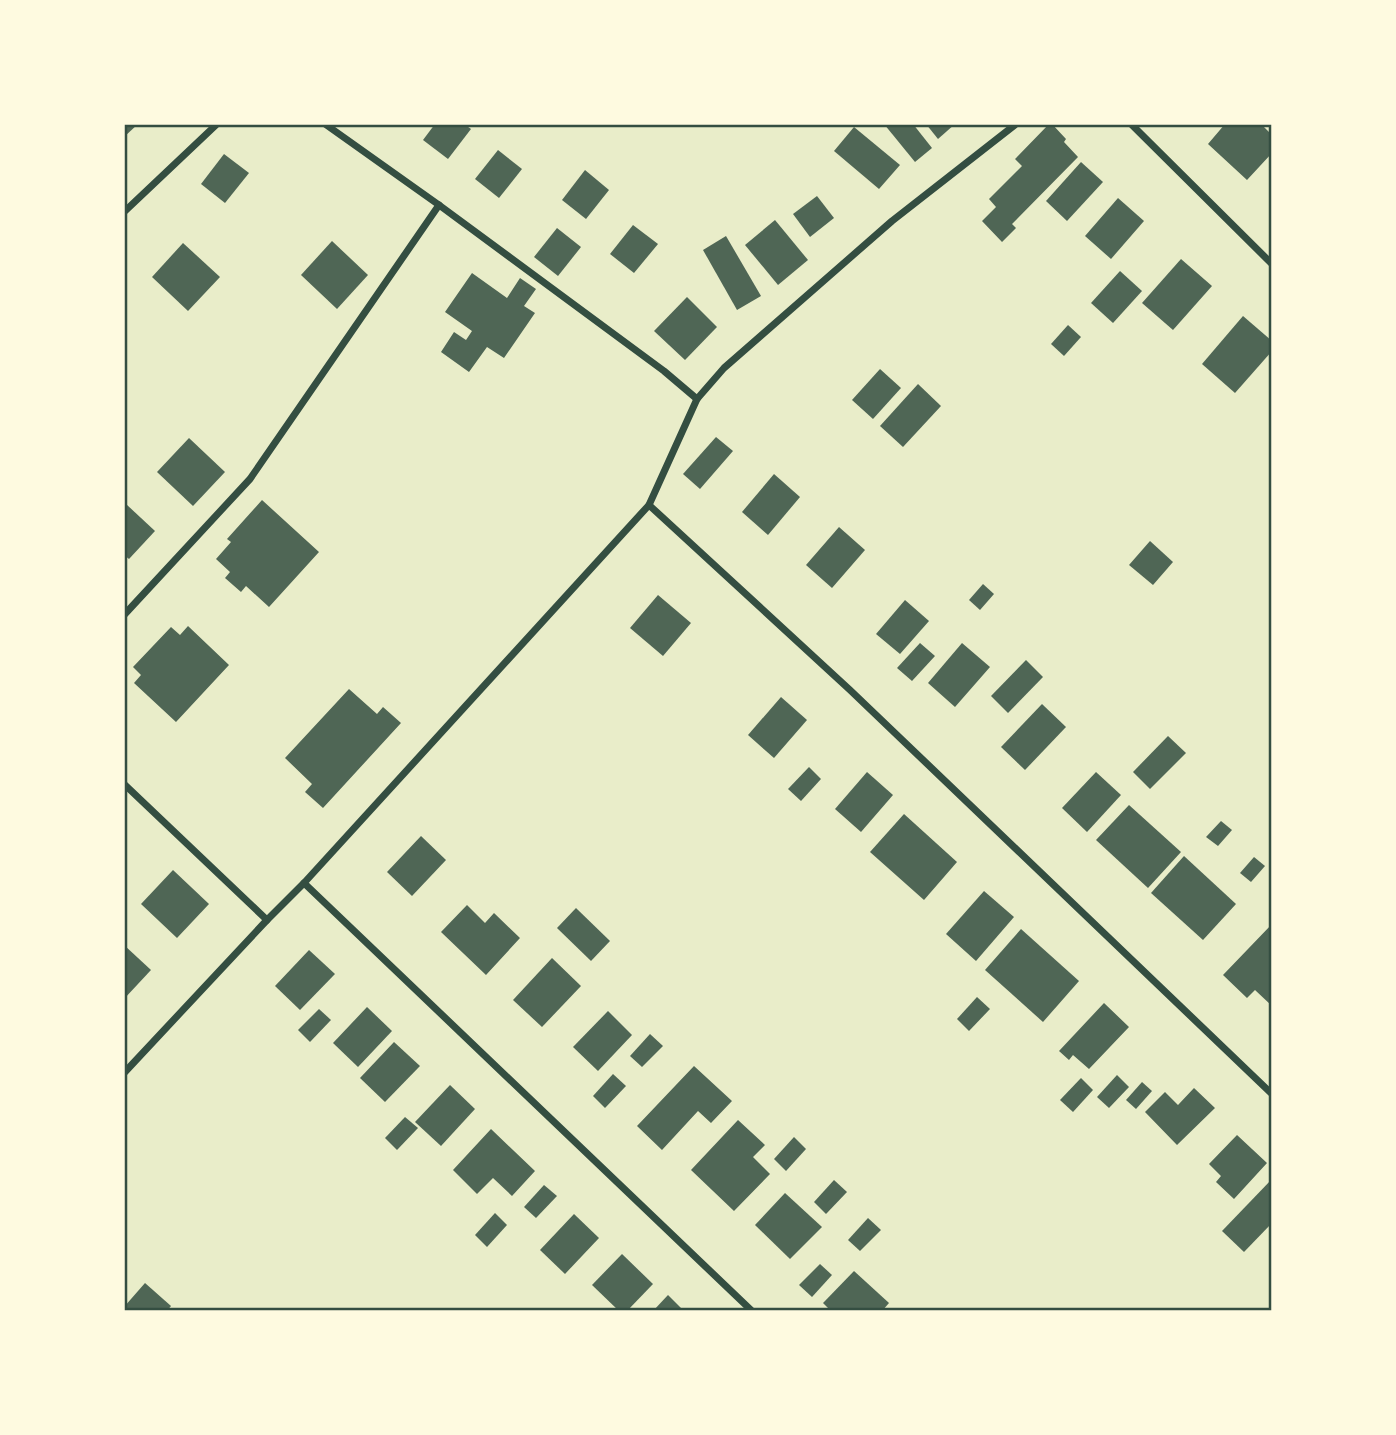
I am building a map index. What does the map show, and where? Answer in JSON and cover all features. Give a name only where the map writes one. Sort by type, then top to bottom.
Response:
[{"type":"street","points":[[124,212],[218,124]]},
{"type":"street","points":[[325,124],[664,371],[697,399]]},
{"type":"street","points":[[124,1073],[304,883],[649,506],[697,399],[724,368],[892,220],[1016,124]]},
{"type":"street","points":[[1130,124],[1272,264]]},
{"type":"street","points":[[124,615],[250,479],[439,205]]},
{"type":"street","points":[[649,506],[850,691],[1272,1094]]},
{"type":"street","points":[[124,784],[267,920]]},
{"type":"street","points":[[304,883],[752,1311]]},
{"type":"building","points":[[124,124],[138,124],[124,137]]},
{"type":"building","points":[[435,124],[464,124],[471,129],[448,159],[423,140]]},
{"type":"building","points":[[884,124],[913,124],[932,148],[915,162]]},
{"type":"building","points":[[926,124],[955,124],[938,139]]},
{"type":"building","points":[[1049,124],[1066,139],[1064,142],[1078,157],[1012,224],[1016,228],[1002,242],[982,221],[996,207],[989,199],[1022,166],[1015,159]]},
{"type":"building","points":[[1225,124],[1238,124],[1241,127],[1243,124],[1261,124],[1272,135],[1272,153],[1247,180],[1208,144]]},
{"type":"building","points":[[854,127],[900,165],[879,189],[834,151]]},
{"type":"building","points":[[498,150],[522,169],[499,198],[475,179]]},
{"type":"building","points":[[224,154],[249,173],[225,203],[201,184]]},
{"type":"building","points":[[1081,162],[1103,182],[1067,221],[1046,201]]},
{"type":"building","points":[[585,170],[609,190],[586,219],[562,200]]},
{"type":"building","points":[[817,196],[834,218],[810,237],[793,214]]},
{"type":"building","points":[[1118,198],[1144,221],[1111,259],[1085,236]]},
{"type":"building","points":[[775,220],[808,260],[778,285],[745,245]]},
{"type":"building","points":[[633,225],[658,244],[634,273],[610,254]]},
{"type":"building","points":[[557,228],[581,247],[558,276],[534,257]]},
{"type":"building","points":[[726,236],[761,296],[737,310],[703,250]]},
{"type":"building","points":[[332,241],[368,275],[337,309],[301,275]]},
{"type":"building","points":[[183,243],[220,277],[188,311],[152,277]]},
{"type":"building","points":[[1181,259],[1212,286],[1173,330],[1142,303]]},
{"type":"building","points":[[1120,271],[1142,291],[1113,323],[1091,303]]},
{"type":"building","points":[[472,273],[507,298],[520,278],[536,289],[524,306],[535,313],[504,358],[487,347],[469,372],[441,352],[454,332],[466,340],[472,331],[445,312]]},
{"type":"building","points":[[687,297],[717,327],[685,360],[654,331]]},
{"type":"building","points":[[1243,316],[1272,341],[1272,351],[1235,393],[1202,364]]},
{"type":"building","points":[[1068,325],[1081,337],[1064,356],[1051,344]]},
{"type":"building","points":[[880,369],[901,388],[873,419],[852,400]]},
{"type":"building","points":[[918,384],[941,406],[903,447],[880,426]]},
{"type":"building","points":[[716,437],[733,451],[700,489],[683,474]]},
{"type":"building","points":[[189,438],[225,472],[193,506],[157,472]]},
{"type":"building","points":[[774,474],[800,497],[768,535],[742,512]]},
{"type":"building","points":[[262,500],[319,552],[269,607],[246,586],[241,592],[225,578],[230,572],[216,559],[231,542],[227,539]]},
{"type":"building","points":[[126,504],[155,531],[129,559],[124,555]]},
{"type":"building","points":[[839,527],[865,550],[832,588],[806,565]]},
{"type":"building","points":[[1150,541],[1173,562],[1153,585],[1129,565]]},
{"type":"building","points":[[983,584],[994,594],[980,610],[969,600]]},
{"type":"building","points":[[658,595],[691,623],[663,656],[630,628]]},
{"type":"building","points":[[905,600],[929,621],[900,654],[876,634]]},
{"type":"building","points":[[188,626],[229,665],[176,722],[134,683],[141,675],[133,667],[171,627],[180,635]]},
{"type":"building","points":[[920,643],[935,656],[912,681],[897,668]]},
{"type":"building","points":[[962,643],[990,667],[955,707],[928,683]]},
{"type":"building","points":[[1026,660],[1043,677],[1008,713],[991,696]]},
{"type":"building","points":[[349,689],[377,714],[383,707],[401,723],[323,808],[305,792],[312,784],[285,758]]},
{"type":"building","points":[[781,697],[807,720],[774,758],[748,735]]},
{"type":"building","points":[[1042,704],[1066,727],[1025,770],[1001,747]]},
{"type":"building","points":[[1168,736],[1186,753],[1150,789],[1133,772]]},
{"type":"building","points":[[809,767],[821,779],[801,801],[788,789]]},
{"type":"building","points":[[867,772],[893,795],[861,832],[835,809]]},
{"type":"building","points":[[1096,772],[1121,795],[1087,832],[1062,808]]},
{"type":"building","points":[[1129,805],[1181,852],[1148,888],[1096,840]]},
{"type":"building","points":[[904,814],[957,862],[924,900],[870,852]]},
{"type":"building","points":[[1221,821],[1232,830],[1218,846],[1206,837]]},
{"type":"building","points":[[421,836],[446,860],[412,896],[387,872]]},
{"type":"building","points":[[1184,856],[1236,904],[1203,940],[1151,893]]},
{"type":"building","points":[[1254,857],[1265,866],[1251,882],[1240,873]]},
{"type":"building","points":[[173,870],[209,904],[177,938],[141,904]]},
{"type":"building","points":[[984,891],[1014,917],[976,961],[946,934]]},
{"type":"building","points":[[467,905],[485,923],[494,913],[520,938],[486,975],[441,932]]},
{"type":"building","points":[[576,908],[610,941],[591,961],[557,928]]},
{"type":"building","points":[[1272,924],[1272,1006],[1255,990],[1247,998],[1223,975]]},
{"type":"building","points":[[1021,929],[1079,981],[1043,1022],[985,970]]},
{"type":"building","points":[[124,945],[151,970],[124,999]]},
{"type":"building","points":[[309,950],[335,974],[300,1010],[275,986]]},
{"type":"building","points":[[552,958],[581,986],[542,1027],[513,1000]]},
{"type":"building","points":[[977,997],[990,1009],[969,1031],[957,1019]]},
{"type":"building","points":[[1104,1003],[1129,1027],[1089,1069],[1073,1055],[1069,1060],[1059,1051]]},
{"type":"building","points":[[367,1007],[392,1031],[358,1067],[333,1043]]},
{"type":"building","points":[[319,1009],[331,1020],[310,1042],[298,1030]]},
{"type":"building","points":[[608,1011],[632,1035],[598,1071],[573,1047]]},
{"type":"building","points":[[650,1034],[663,1046],[642,1067],[630,1056]]},
{"type":"building","points":[[394,1042],[420,1066],[385,1102],[360,1078]]},
{"type":"building","points":[[694,1066],[732,1101],[711,1123],[698,1111],[662,1150],[637,1126]]},
{"type":"building","points":[[613,1074],[626,1086],[605,1108],[593,1096]]},
{"type":"building","points":[[1117,1075],[1129,1087],[1109,1108],[1097,1097]]},
{"type":"building","points":[[1081,1078],[1093,1090],[1073,1112],[1060,1100]]},
{"type":"building","points":[[1142,1082],[1152,1091],[1136,1109],[1126,1100]]},
{"type":"building","points":[[450,1085],[475,1109],[441,1146],[415,1122]]},
{"type":"building","points":[[1194,1088],[1215,1108],[1177,1145],[1145,1112],[1165,1092],[1178,1105]]},
{"type":"building","points":[[405,1117],[418,1128],[397,1150],[385,1138]]},
{"type":"building","points":[[738,1120],[765,1145],[753,1157],[770,1174],[734,1211],[691,1170]]},
{"type":"building","points":[[491,1129],[535,1171],[512,1196],[493,1178],[477,1194],[453,1170]]},
{"type":"building","points":[[1237,1135],[1267,1163],[1234,1199],[1216,1182],[1221,1176],[1209,1164]]},
{"type":"building","points":[[794,1137],[806,1149],[786,1171],[774,1159]]},
{"type":"building","points":[[1272,1179],[1272,1223],[1244,1252],[1222,1231]]},
{"type":"building","points":[[834,1180],[847,1192],[826,1214],[814,1202]]},
{"type":"building","points":[[544,1185],[557,1196],[536,1218],[524,1207]]},
{"type":"building","points":[[785,1193],[822,1227],[790,1259],[755,1225]]},
{"type":"building","points":[[495,1213],[507,1225],[487,1247],[475,1235]]},
{"type":"building","points":[[574,1214],[599,1238],[565,1274],[540,1250]]},
{"type":"building","points":[[868,1218],[881,1230],[860,1251],[848,1240]]},
{"type":"building","points":[[622,1254],[653,1284],[627,1311],[619,1311],[592,1285]]},
{"type":"building","points":[[820,1264],[832,1275],[812,1297],[799,1285]]},
{"type":"building","points":[[854,1271],[889,1303],[882,1311],[831,1311],[823,1303]]},
{"type":"building","points":[[145,1283],[171,1306],[167,1311],[124,1311],[124,1307]]},
{"type":"building","points":[[668,1295],[684,1311],[653,1311]]}]
